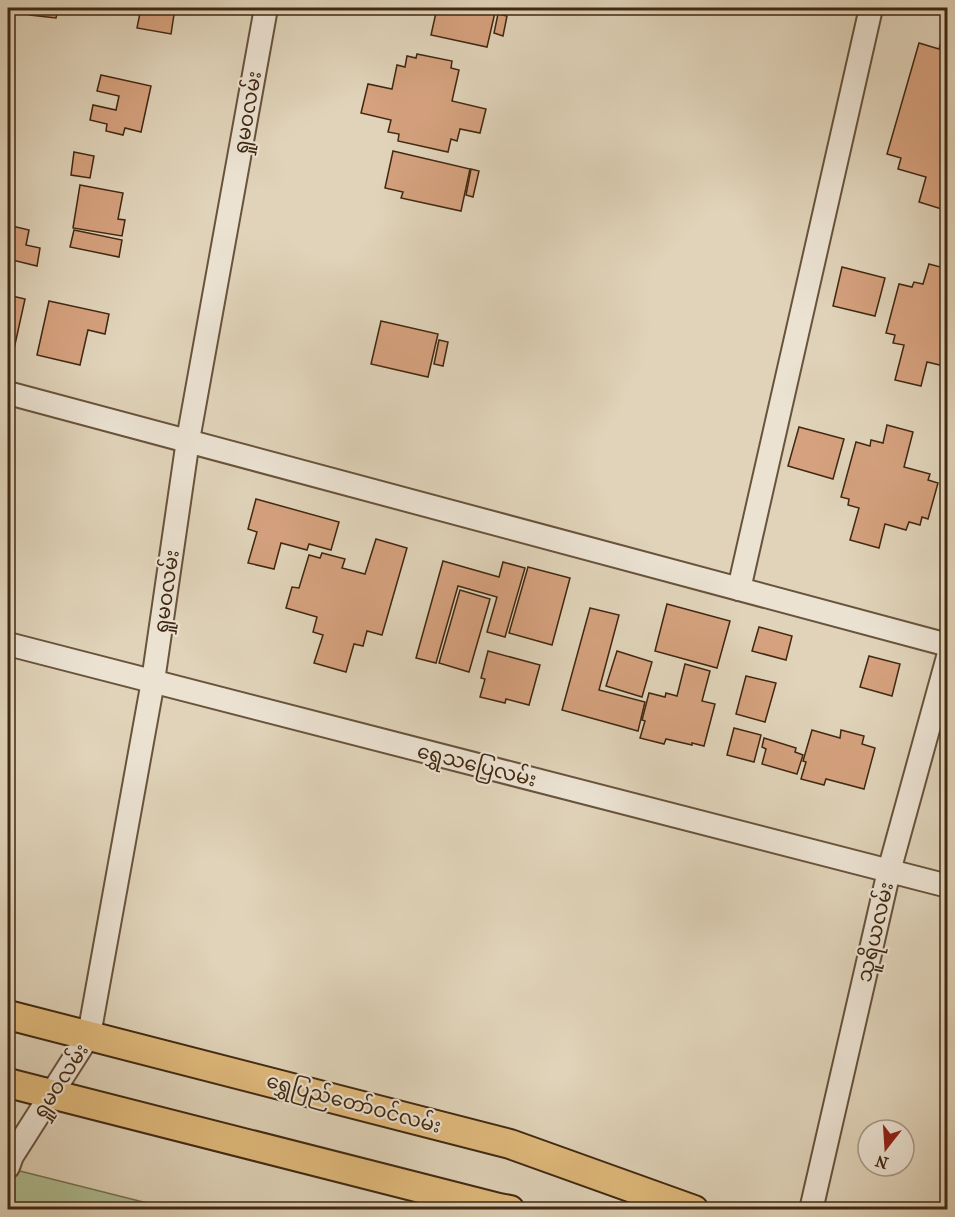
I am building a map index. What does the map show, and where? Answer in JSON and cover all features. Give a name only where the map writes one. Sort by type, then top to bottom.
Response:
[{"type":"main road","name":"ရွှေပြည်တော်ဝင်လမ်း","points":[[8,1015],[510,1144],[694,1209]]},
{"type":"main road","points":[[8,1083],[498,1208],[510,1209]]},
{"type":"street","name":"ရှုမဝလမ်း","points":[[10,1162],[89,1035],[153,681],[188,440],[266,8]]},
{"type":"street","points":[[739,589],[871,8]]},
{"type":"street","points":[[8,393],[948,645]]},
{"type":"street","name":"ရွှေသပြေလမ်း","points":[[8,644],[948,886]]},
{"type":"street","name":"သူရိယလမ်း","points":[[811,1209],[890,871],[948,657]]},
{"type":"green space","points":[[8,1168],[171,1209],[8,1209]]},
{"type":"building","points":[[31,8],[58,8],[56,18],[30,15]]},
{"type":"building","points":[[141,8],[175,8],[171,34],[137,28]]},
{"type":"building","points":[[437,8],[496,8],[487,47],[431,35]]},
{"type":"building","points":[[498,14],[507,16],[503,36],[494,33]]},
{"type":"building","points":[[943,35],[948,36],[948,211],[919,202],[926,177],[898,169],[901,158],[887,154],[919,43],[939,49]]},
{"type":"building","points":[[417,54],[452,61],[451,68],[459,70],[452,101],[486,109],[480,133],[460,129],[457,141],[451,139],[448,152],[398,141],[399,134],[388,132],[391,120],[361,113],[368,84],[392,89],[397,65],[405,67],[407,56],[416,58]]},
{"type":"building","points":[[101,75],[151,86],[141,132],[125,128],[123,135],[106,131],[107,124],[90,120],[93,105],[116,110],[119,96],[97,91]]},
{"type":"building","points":[[393,151],[470,169],[461,211],[401,198],[403,192],[385,188]]},
{"type":"building","points":[[74,152],[94,156],[90,178],[71,175]]},
{"type":"building","points":[[471,169],[479,171],[473,197],[466,195]]},
{"type":"building","points":[[80,185],[123,193],[118,219],[125,220],[122,236],[73,228]]},
{"type":"building","points":[[8,225],[29,230],[26,245],[40,248],[37,266],[8,259]]},
{"type":"building","points":[[74,230],[122,240],[119,257],[70,247]]},
{"type":"building","points":[[929,264],[948,269],[946,304],[948,305],[948,367],[927,362],[921,386],[895,380],[904,345],[893,343],[895,335],[886,333],[899,284],[912,287],[914,282],[923,284]]},
{"type":"building","points":[[842,267],[885,278],[875,316],[833,306]]},
{"type":"building","points":[[8,295],[25,299],[14,349],[8,348]]},
{"type":"building","points":[[49,301],[109,314],[105,334],[88,330],[80,365],[37,355]]},
{"type":"building","points":[[381,321],[438,334],[428,377],[371,364]]},
{"type":"building","points":[[439,340],[448,342],[443,366],[434,364]]},
{"type":"building","points":[[887,425],[913,432],[904,467],[930,474],[928,480],[938,483],[928,519],[922,517],[920,525],[909,522],[906,530],[885,524],[879,548],[850,540],[859,508],[848,505],[849,499],[841,497],[856,442],[870,446],[871,440],[883,443]]},
{"type":"building","points":[[799,427],[844,439],[833,479],[788,466]]},
{"type":"building","points":[[256,499],[339,522],[331,550],[309,544],[307,550],[281,543],[274,569],[248,563],[257,532],[248,529]]},
{"type":"building","points":[[376,539],[407,548],[382,635],[367,631],[363,646],[354,644],[346,672],[314,663],[323,635],[313,632],[317,617],[286,608],[292,587],[299,588],[309,555],[320,558],[322,553],[345,559],[342,568],[365,574]]},
{"type":"building","points":[[443,561],[499,577],[503,562],[525,568],[505,637],[487,632],[497,597],[458,586],[436,663],[416,658]]},
{"type":"building","points":[[528,567],[570,578],[552,645],[509,633]]},
{"type":"building","points":[[460,590],[490,599],[469,672],[439,663]]},
{"type":"building","points":[[667,604],[730,621],[717,668],[655,651]]},
{"type":"building","points":[[590,608],[619,615],[599,690],[645,702],[638,731],[562,710]]},
{"type":"building","points":[[759,627],[792,636],[786,660],[752,651]]},
{"type":"building","points":[[488,651],[540,665],[529,705],[506,699],[505,703],[480,697],[485,679],[481,678]]},
{"type":"building","points":[[617,651],[652,662],[642,697],[606,686]]},
{"type":"building","points":[[869,656],[900,664],[892,696],[860,687]]},
{"type":"building","points":[[685,664],[710,671],[702,701],[715,704],[704,746],[666,739],[664,744],[640,738],[649,693],[665,697],[666,693],[677,696]]},
{"type":"building","points":[[746,676],[776,683],[765,722],[736,714]]},
{"type":"building","points":[[734,728],[761,735],[754,762],[727,755]]},
{"type":"building","points":[[812,730],[840,738],[841,730],[864,736],[862,744],[875,748],[864,789],[826,779],[824,785],[801,779],[806,762],[803,761]]},
{"type":"building","points":[[764,738],[796,748],[795,752],[803,755],[797,774],[762,764],[766,749],[762,747]]}]
